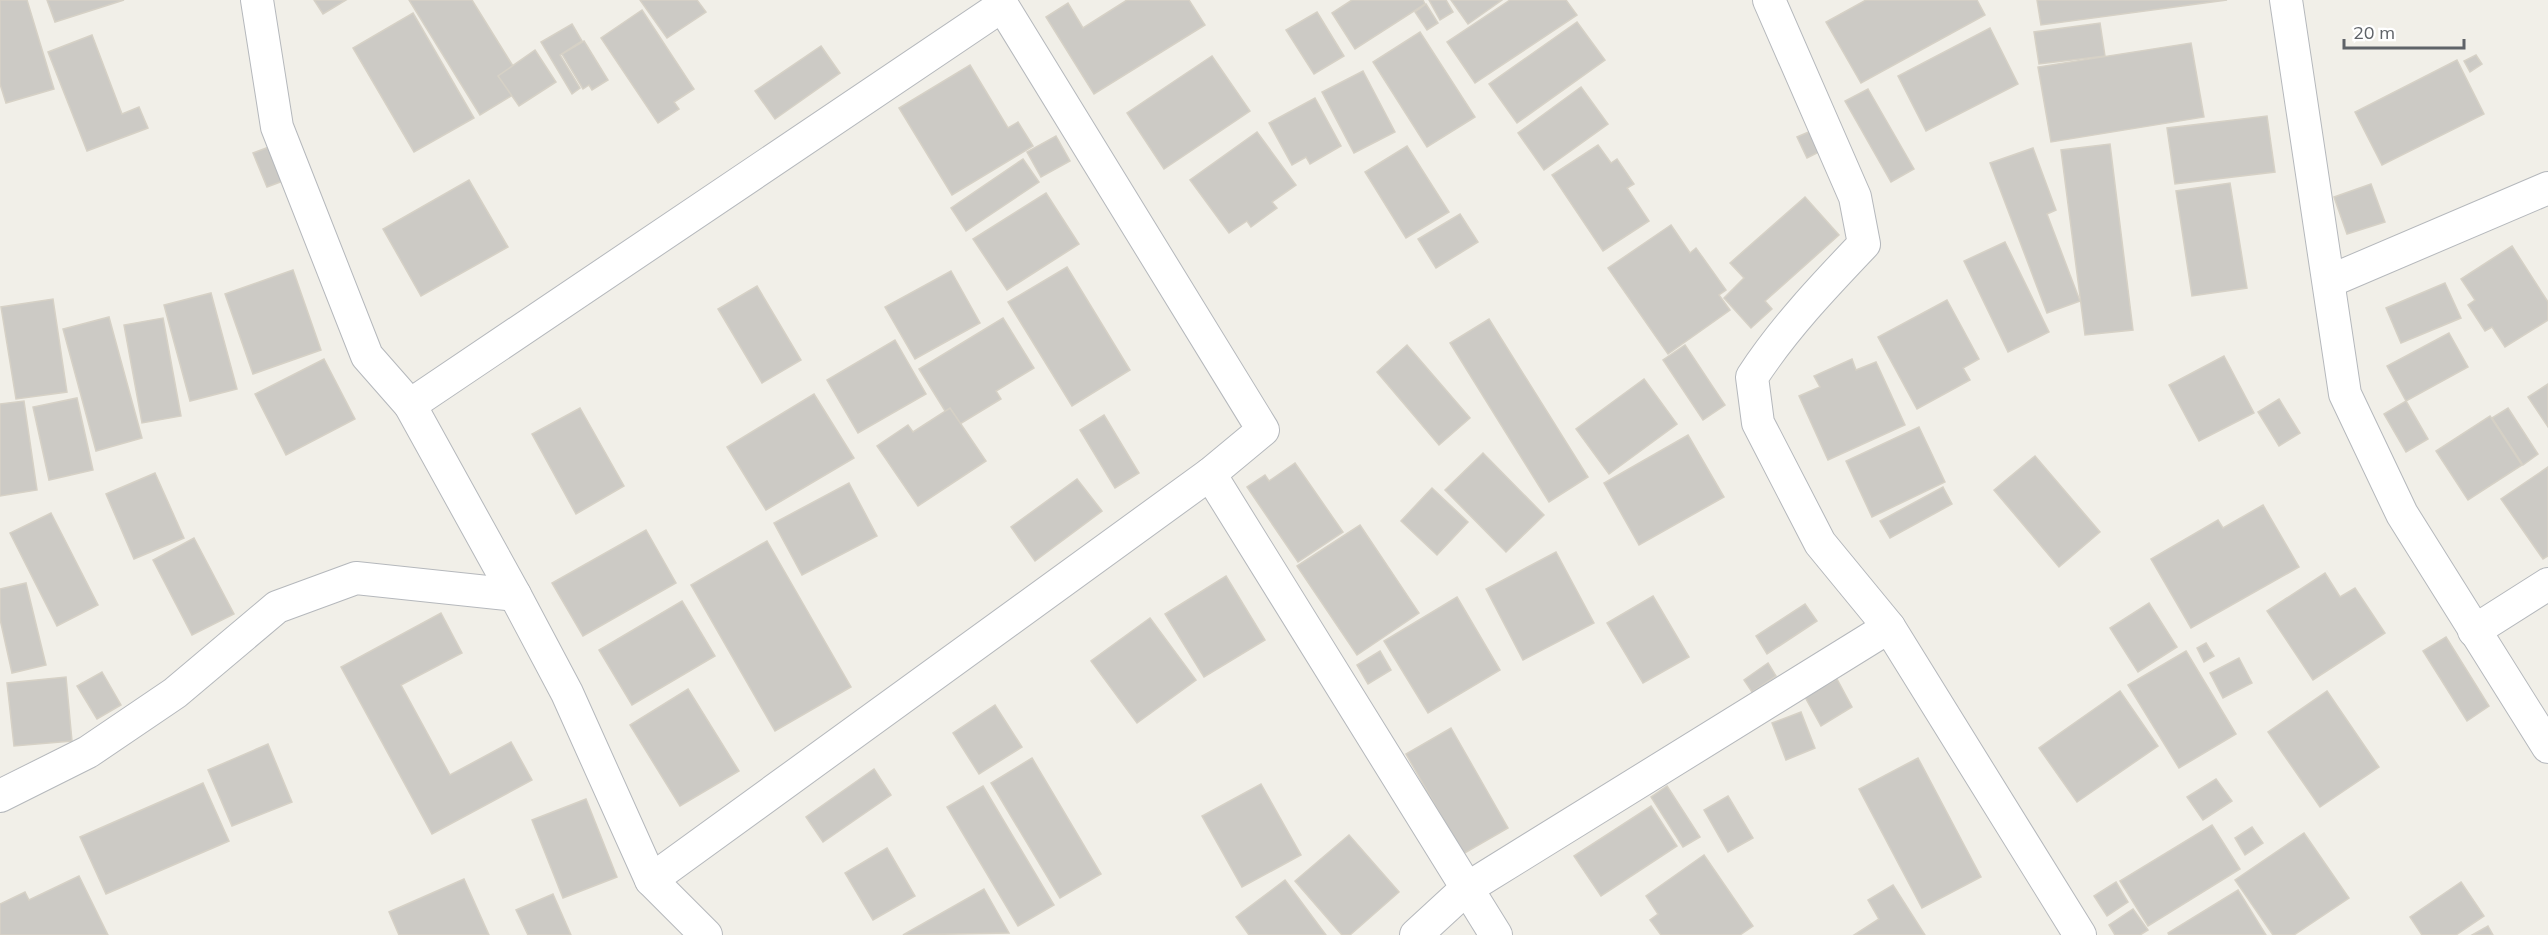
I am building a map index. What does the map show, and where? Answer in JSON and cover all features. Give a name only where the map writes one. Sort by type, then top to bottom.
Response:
[{"type":"street","points":[[256,0],[278,126],[367,356],[410,405],[515,595],[567,693],[651,880],[705,935]]},
{"type":"street","points":[[1769,0],[1855,197],[1864,244],[1813,298],[1752,377],[1758,423],[1821,543],[1889,627],[2080,935]]},
{"type":"street","points":[[2286,0],[2330,281],[2345,394],[2402,514],[2548,747]]},
{"type":"street","points":[[410,405],[1000,3],[1263,430],[1210,474],[651,880]]},
{"type":"street","points":[[2330,281],[2548,188]]},
{"type":"street","points":[[1210,474],[1496,935]]},
{"type":"street","points":[[0,796],[88,752],[175,693],[277,607],[357,578],[515,595]]},
{"type":"street","points":[[2474,631],[2548,584]]},
{"type":"street","points":[[1416,935],[1466,889],[1889,627]]},
{"type":"building","points":[[0,0],[27,0],[54,89],[6,103],[0,84]]},
{"type":"building","points":[[47,0],[124,0],[55,22]]},
{"type":"building","points":[[314,0],[346,0],[323,14]]},
{"type":"building","points":[[409,0],[472,0],[526,87],[480,115]]},
{"type":"building","points":[[640,0],[697,0],[706,12],[667,38]]},
{"type":"building","points":[[1127,0],[1189,0],[1205,25],[1094,94],[1046,17],[1068,3],[1083,28]]},
{"type":"building","points":[[1352,0],[1423,0],[1425,4],[1355,49],[1332,13]]},
{"type":"building","points":[[1429,0],[1446,0],[1453,12],[1440,20]]},
{"type":"building","points":[[1451,0],[1502,0],[1468,24]]},
{"type":"building","points":[[1510,0],[1566,0],[1577,15],[1475,83],[1447,42]]},
{"type":"building","points":[[1866,0],[1977,0],[1985,15],[1861,83],[1826,22]]},
{"type":"building","points":[[2037,0],[2227,0],[2041,25]]},
{"type":"building","points":[[1426,4],[1438,23],[1427,30],[1415,12]]},
{"type":"building","points":[[642,10],[694,89],[674,102],[679,109],[658,123],[601,38]]},
{"type":"building","points":[[1317,12],[1344,56],[1314,74],[1286,30]]},
{"type":"building","points":[[413,13],[474,118],[414,152],[353,48]]},
{"type":"building","points":[[1577,22],[1605,60],[1517,123],[1489,84]]},
{"type":"building","points":[[2100,23],[2105,56],[2039,64],[2034,32]]},
{"type":"building","points":[[572,24],[582,41],[560,55],[580,88],[572,94],[541,42]]},
{"type":"building","points":[[1990,28],[2018,84],[1926,131],[1898,76]]},
{"type":"building","points":[[1420,32],[1475,117],[1427,147],[1373,62]]},
{"type":"building","points":[[92,35],[122,114],[139,107],[148,128],[87,151],[48,52]]},
{"type":"building","points":[[584,41],[608,80],[592,90],[589,85],[583,89],[562,54]]},
{"type":"building","points":[[2191,43],[2204,117],[2051,142],[2038,67]]},
{"type":"building","points":[[821,46],[840,73],[775,119],[755,91]]},
{"type":"building","points":[[535,50],[556,82],[519,106],[498,76]]},
{"type":"building","points":[[2476,55],[2482,64],[2470,72],[2464,61]]},
{"type":"building","points":[[1212,56],[1250,111],[1164,169],[1127,113]]},
{"type":"building","points":[[2457,60],[2484,114],[2382,165],[2355,112]]},
{"type":"building","points":[[970,65],[1008,128],[1018,122],[1033,146],[952,195],[899,108]]},
{"type":"building","points":[[1363,71],[1395,132],[1354,153],[1322,92]]},
{"type":"building","points":[[1581,87],[1608,124],[1544,170],[1518,133]]},
{"type":"building","points":[[1868,89],[1914,169],[1891,182],[1845,101]]},
{"type":"building","points":[[1315,98],[1341,146],[1310,164],[1306,157],[1292,165],[1269,123]]},
{"type":"building","points":[[2267,116],[2275,172],[2175,184],[2167,128]]},
{"type":"building","points":[[1811,131],[1821,151],[1807,158],[1797,137]]},
{"type":"building","points":[[1257,132],[1296,185],[1272,202],[1277,208],[1251,227],[1247,221],[1229,233],[1190,180]]},
{"type":"building","points":[[1056,136],[1070,161],[1041,177],[1027,152]]},
{"type":"building","points":[[277,144],[291,178],[267,187],[253,153]]},
{"type":"building","points":[[2110,144],[2133,330],[2085,335],[2061,150]]},
{"type":"building","points":[[1598,145],[1611,163],[1617,159],[1634,184],[1627,188],[1649,221],[1603,251],[1552,175]]},
{"type":"building","points":[[1407,146],[1449,212],[1406,238],[1365,172]]},
{"type":"building","points":[[2033,148],[2056,210],[2047,214],[2080,301],[2047,313],[1990,163]]},
{"type":"building","points":[[1023,159],[1039,182],[966,231],[951,208]]},
{"type":"building","points":[[469,180],[508,247],[421,296],[383,229]]},
{"type":"building","points":[[2230,183],[2247,288],[2192,296],[2176,191]]},
{"type":"building","points":[[2371,184],[2385,222],[2347,234],[2334,197]]},
{"type":"building","points":[[1046,193],[1079,244],[1007,290],[973,239]]},
{"type":"building","points":[[1805,197],[1839,235],[1765,301],[1772,309],[1751,328],[1724,298],[1744,278],[1730,263]]},
{"type":"building","points":[[1460,214],[1478,242],[1436,268],[1418,239]]},
{"type":"building","points":[[1671,225],[1690,253],[1696,248],[1726,290],[1719,295],[1730,310],[1668,354],[1608,268]]},
{"type":"building","points":[[2005,242],[2049,332],[2008,352],[1964,261]]},
{"type":"building","points":[[2512,246],[2548,302],[2548,320],[2505,347],[2492,327],[2485,331],[2468,305],[2475,300],[2461,279]]},
{"type":"building","points":[[1067,267],[1130,370],[1072,406],[1008,302]]},
{"type":"building","points":[[293,270],[321,350],[253,374],[225,294]]},
{"type":"building","points":[[951,271],[980,323],[915,359],[885,307]]},
{"type":"building","points":[[2445,283],[2461,318],[2401,343],[2386,308]]},
{"type":"building","points":[[757,286],[801,360],[762,383],[718,309]]},
{"type":"building","points":[[211,293],[237,389],[190,401],[164,305]]},
{"type":"building","points":[[53,299],[67,392],[16,399],[1,307]]},
{"type":"building","points":[[1947,300],[1979,359],[1963,368],[1970,380],[1917,409],[1878,337]]},
{"type":"building","points":[[109,317],[142,438],[96,451],[63,329]]},
{"type":"building","points":[[163,318],[181,416],[142,423],[124,325]]},
{"type":"building","points":[[1003,318],[1034,368],[996,391],[1001,399],[955,427],[919,369]]},
{"type":"building","points":[[1489,319],[1588,477],[1549,502],[1450,343]]},
{"type":"building","points":[[2449,333],[2468,367],[2406,401],[2387,366]]},
{"type":"building","points":[[895,340],[926,394],[858,433],[827,380]]},
{"type":"building","points":[[1407,345],[1470,418],[1439,445],[1377,372]]},
{"type":"building","points":[[1685,345],[1725,405],[1703,420],[1663,360]]},
{"type":"building","points":[[2224,356],[2254,413],[2199,441],[2169,385]]},
{"type":"building","points":[[324,359],[355,419],[286,455],[255,394]]},
{"type":"building","points":[[1852,359],[1856,370],[1876,362],[1905,425],[1828,460],[1799,396],[1820,387],[1814,376]]},
{"type":"building","points":[[1644,379],[1677,424],[1609,474],[1576,429]]},
{"type":"building","points":[[2548,384],[2548,427],[2528,397]]},
{"type":"building","points":[[814,394],[854,458],[766,510],[727,447]]},
{"type":"building","points":[[77,398],[93,470],[49,480],[33,407]]},
{"type":"building","points":[[2279,399],[2300,433],[2279,446],[2258,412]]},
{"type":"building","points":[[24,401],[37,490],[0,496],[0,404]]},
{"type":"building","points":[[2406,401],[2428,439],[2406,452],[2384,414]]},
{"type":"building","points":[[580,408],[624,486],[576,514],[532,434]]},
{"type":"building","points":[[950,408],[986,461],[918,506],[877,446],[908,425],[913,432]]},
{"type":"building","points":[[2508,408],[2538,454],[2523,465],[2492,418]]},
{"type":"building","points":[[1104,415],[1139,473],[1115,488],[1080,430]]},
{"type":"building","points":[[2490,416],[2522,465],[2468,500],[2436,451]]},
{"type":"building","points":[[1919,427],[1945,482],[1872,517],[1846,461]]},
{"type":"building","points":[[1688,435],[1724,497],[1639,545],[1604,483]]},
{"type":"building","points":[[1483,453],[1544,515],[1506,552],[1445,490]]},
{"type":"building","points":[[2035,456],[2100,532],[2059,567],[1994,490]]},
{"type":"building","points":[[1295,463],[1343,532],[1298,562],[1247,487],[1265,475],[1269,481]]},
{"type":"building","points":[[2548,467],[2548,556],[2543,559],[2501,499]]},
{"type":"building","points":[[155,473],[184,538],[134,559],[106,494]]},
{"type":"building","points":[[1077,479],[1102,511],[1035,561],[1011,527]]},
{"type":"building","points":[[849,483],[877,536],[802,575],[774,523]]},
{"type":"building","points":[[1943,487],[1952,504],[1890,538],[1880,521]]},
{"type":"building","points":[[1432,488],[1468,522],[1437,555],[1401,521]]},
{"type":"building","points":[[2263,505],[2299,567],[2191,628],[2151,559],[2218,520],[2223,528]]},
{"type":"building","points":[[51,513],[98,605],[57,626],[10,533]]},
{"type":"building","points":[[1360,525],[1419,613],[1357,655],[1297,566]]},
{"type":"building","points":[[646,530],[676,583],[583,636],[552,583]]},
{"type":"building","points":[[194,538],[234,614],[192,635],[153,560]]},
{"type":"building","points":[[767,541],[851,687],[775,731],[691,585]]},
{"type":"building","points":[[1556,552],[1594,623],[1523,660],[1486,589]]},
{"type":"building","points":[[2325,573],[2340,597],[2355,588],[2385,633],[2313,680],[2267,611]]},
{"type":"building","points":[[1226,576],[1265,640],[1204,677],[1165,614]]},
{"type":"building","points":[[26,583],[46,665],[12,673],[0,619],[0,589]]},
{"type":"building","points":[[1653,596],[1689,657],[1643,683],[1607,623]]},
{"type":"building","points":[[1457,597],[1500,670],[1428,713],[1384,641]]},
{"type":"building","points":[[682,601],[715,656],[632,705],[599,650]]},
{"type":"building","points":[[2149,603],[2177,647],[2138,672],[2110,628]]},
{"type":"building","points":[[1805,604],[1817,621],[1767,654],[1756,636]]},
{"type":"building","points":[[441,613],[462,653],[401,685],[450,775],[511,742],[532,780],[432,834],[341,667]]},
{"type":"building","points":[[1150,618],[1196,680],[1137,723],[1091,661]]},
{"type":"building","points":[[2446,637],[2489,706],[2467,721],[2423,651]]},
{"type":"building","points":[[2206,643],[2214,656],[2204,662],[2197,648]]},
{"type":"building","points":[[1380,651],[1391,670],[1368,684],[1357,665]]},
{"type":"building","points":[[2186,651],[2236,734],[2179,768],[2128,685]]},
{"type":"building","points":[[2239,658],[2252,683],[2223,698],[2210,673]]},
{"type":"building","points":[[1768,663],[1776,676],[1752,692],[1744,680]]},
{"type":"building","points":[[102,672],[121,705],[97,719],[77,686]]},
{"type":"building","points":[[66,677],[72,741],[14,746],[7,683]]},
{"type":"building","points":[[1837,679],[1852,707],[1821,726],[1805,697]]},
{"type":"building","points":[[688,689],[739,771],[680,806],[630,725]]},
{"type":"building","points":[[2120,691],[2158,746],[2077,802],[2039,748]]},
{"type":"building","points":[[2327,691],[2379,767],[2320,807],[2268,732]]},
{"type":"building","points":[[995,705],[1022,747],[979,774],[953,733]]},
{"type":"building","points":[[1801,712],[1815,748],[1786,760],[1772,723]]},
{"type":"building","points":[[1451,728],[1508,828],[1463,854],[1406,754]]},
{"type":"building","points":[[268,744],[292,802],[232,826],[208,770]]},
{"type":"building","points":[[1032,758],[1101,874],[1060,898],[991,783]]},
{"type":"building","points":[[1918,758],[1981,877],[1922,908],[1859,789]]},
{"type":"building","points":[[874,769],[891,795],[823,842],[806,817]]},
{"type":"building","points":[[2216,779],[2232,801],[2203,820],[2187,797]]},
{"type":"building","points":[[203,783],[229,841],[106,894],[80,837]]},
{"type":"building","points":[[1261,784],[1301,855],[1242,887],[1202,816]]},
{"type":"building","points":[[983,786],[1054,905],[1018,926],[947,807]]},
{"type":"building","points":[[1667,786],[1700,837],[1683,847],[1651,797]]},
{"type":"building","points":[[1728,796],[1753,838],[1728,852],[1704,810]]},
{"type":"building","points":[[586,799],[617,877],[563,898],[532,820]]},
{"type":"building","points":[[1651,806],[1677,846],[1601,896],[1574,856]]},
{"type":"building","points":[[2212,825],[2240,869],[2148,926],[2120,881]]},
{"type":"building","points":[[2252,827],[2263,843],[2245,855],[2235,838]]},
{"type":"building","points":[[2304,833],[2349,898],[2294,935],[2273,935],[2235,880]]},
{"type":"building","points":[[1349,835],[1399,892],[1350,935],[1342,935],[1295,881]]},
{"type":"building","points":[[887,848],[915,896],[873,920],[845,873]]},
{"type":"building","points":[[1704,855],[1753,926],[1740,935],[1661,935],[1650,920],[1658,914],[1646,896]]},
{"type":"building","points":[[79,876],[108,935],[0,935],[0,904],[25,892],[29,900]]},
{"type":"building","points":[[464,879],[489,935],[399,935],[389,912]]},
{"type":"building","points":[[1285,880],[1326,935],[1249,935],[1236,917]]},
{"type":"building","points":[[2116,882],[2128,902],[2107,916],[2094,896]]},
{"type":"building","points":[[2461,882],[2484,916],[2456,935],[2422,935],[2410,917]]},
{"type":"building","points":[[1893,885],[1925,935],[1854,935],[1879,919],[1868,900]]},
{"type":"building","points":[[984,889],[1009,933],[903,935]]},
{"type":"building","points":[[2238,890],[2266,935],[2169,935],[2168,933]]},
{"type":"building","points":[[553,894],[571,935],[528,935],[516,910]]},
{"type":"building","points":[[2133,909],[2148,930],[2140,935],[2115,935],[2109,925]]},
{"type":"building","points":[[2488,926],[2493,935],[2472,935]]}]
